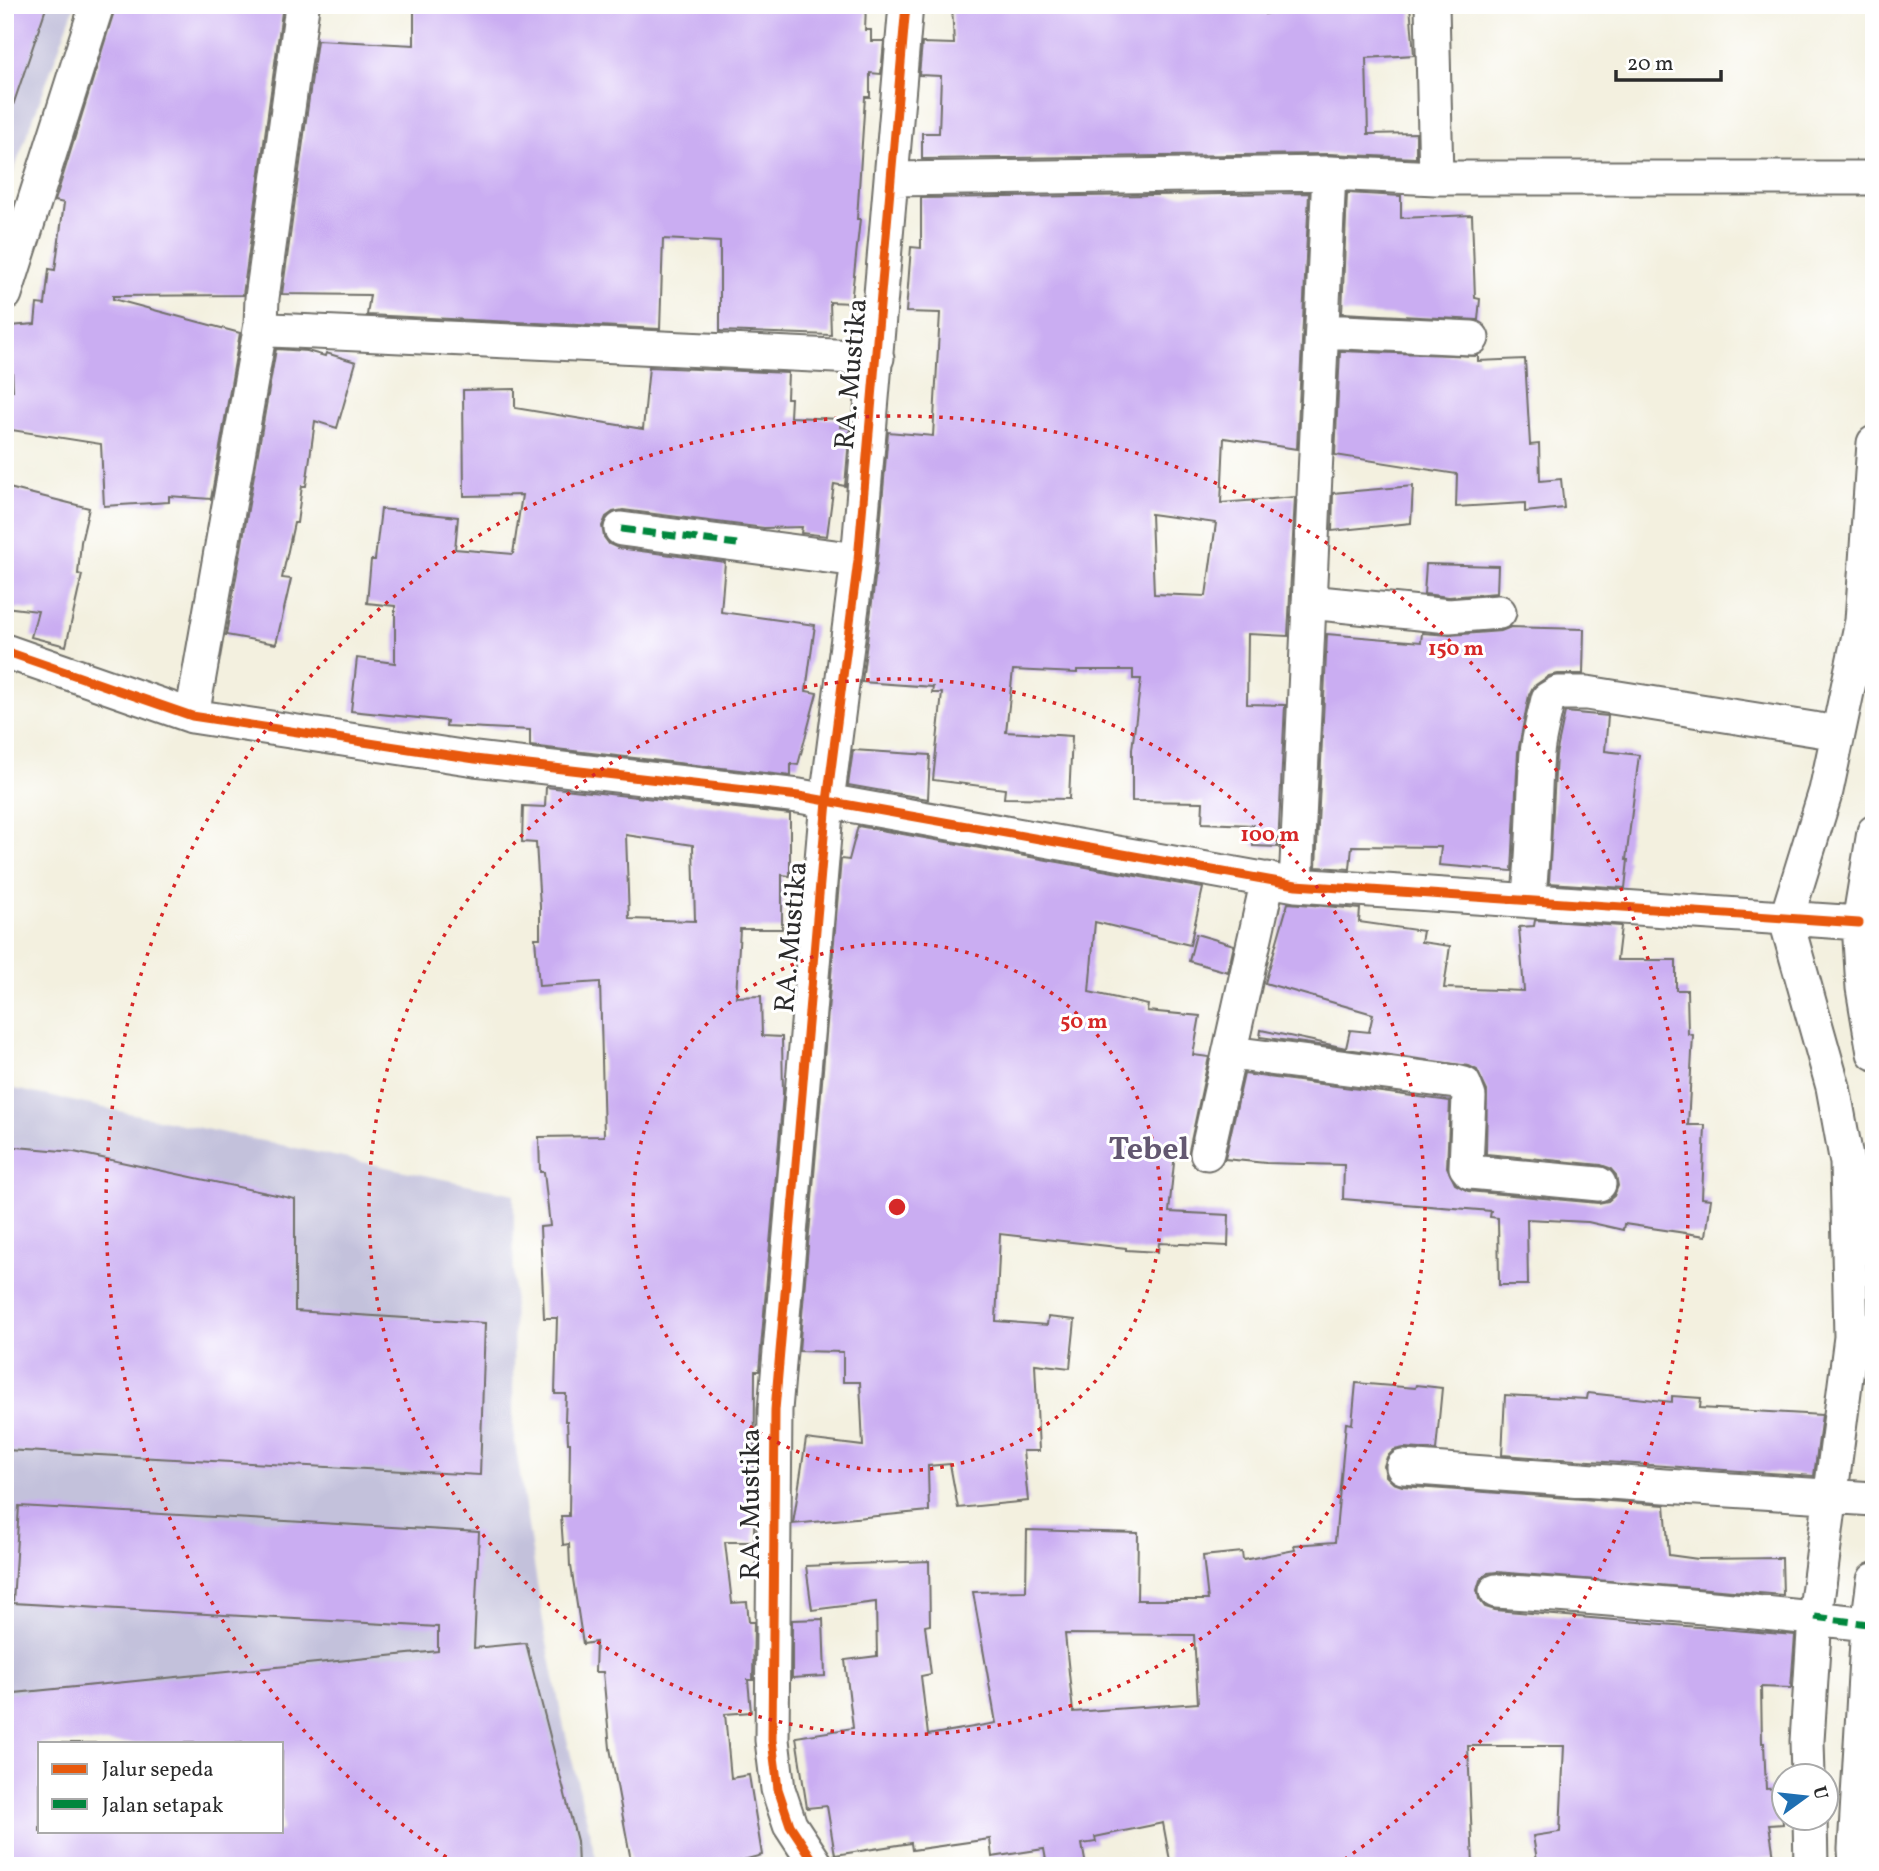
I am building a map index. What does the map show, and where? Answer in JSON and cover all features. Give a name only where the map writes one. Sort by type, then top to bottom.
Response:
[{"type":"street","points":[[5,294],[97,5]]},
{"type":"street","name":"RA. Mustika","points":[[817,1866],[790,1825],[778,1789],[772,1740],[775,1423],[827,801],[858,560],[906,5]]},
{"type":"street","points":[[1432,5],[1436,178]]},
{"type":"street","points":[[192,716],[261,324],[262,298],[302,7]]},
{"type":"street","points":[[1207,1153],[1231,1053],[1282,882],[1309,602],[1329,173]]},
{"type":"street","points":[[891,179],[1329,173],[1436,178],[1874,178]]},
{"type":"street","points":[[261,324],[272,330],[877,358]]},
{"type":"street","points":[[1322,331],[1472,338]]},
{"type":"street","points":[[1808,1762],[1807,1741],[1820,1618],[1851,1497],[1851,1337],[1847,1163],[1833,1087],[1794,920],[1826,791],[1862,621],[1874,443]]},
{"type":"street","points":[[621,529],[858,560]]},
{"type":"street","points":[[1309,602],[1449,616],[1499,612]]},
{"type":"street","points":[[5,651],[192,716],[475,759],[827,801],[1282,882],[1849,923]]},
{"type":"street","points":[[1528,900],[1534,860],[1533,811],[1538,749],[1548,699],[1553,695],[1587,693],[1838,733]]},
{"type":"street","points":[[1874,832],[1849,923],[1874,1053]]},
{"type":"street","points":[[1231,1053],[1464,1084],[1469,1097],[1466,1167],[1470,1172],[1599,1184]]},
{"type":"street","points":[[1403,1467],[1851,1497]]},
{"type":"street","points":[[1856,1866],[1863,1624],[1874,1580]]},
{"type":"street","points":[[1496,1591],[1670,1603],[1863,1624]]},
{"type":"street","points":[[1810,1832],[1811,1866]]},
{"type":"shaded area","points":[[5,5],[75,5],[5,195]]},
{"type":"shaded area","points":[[5,1087],[514,1194],[513,1430],[544,1628],[564,1727],[598,1866],[5,1866]]},
{"type":"building","points":[[5,5],[47,5],[10,114],[5,113]]},
{"type":"building","points":[[116,5],[283,5],[243,295],[113,296],[113,299],[240,333],[211,499],[169,496],[169,502],[104,506],[101,444],[5,429],[5,389],[13,391],[10,326],[35,324],[37,304],[45,305],[49,269],[55,270],[64,203],[55,201]]},
{"type":"building","points":[[866,5],[865,30],[871,30],[871,41],[884,41],[881,74],[870,73],[870,97],[865,97],[857,219],[860,219],[851,303],[830,302],[831,335],[720,331],[720,242],[663,239],[660,329],[367,315],[370,295],[282,294],[317,40],[414,45],[414,7]]},
{"type":"building","points":[[952,5],[1187,5],[1187,11],[1265,11],[1265,14],[1305,5],[1410,5],[1414,55],[1366,58],[1368,134],[1416,133],[1416,158],[1329,154],[922,159],[922,133],[939,133],[941,76],[919,75],[922,43],[954,44]]},
{"type":"building","points":[[1309,193],[1297,449],[1224,438],[1221,503],[1295,497],[1288,636],[1248,634],[1247,704],[1285,705],[1278,847],[1253,846],[1253,825],[1202,823],[1203,802],[1132,801],[1132,749],[1141,679],[1133,679],[1133,670],[1077,670],[1077,673],[1013,670],[1006,732],[1072,736],[1069,799],[1004,798],[1005,789],[933,780],[942,693],[932,693],[933,687],[862,682],[877,562],[888,432],[933,436],[940,313],[906,312],[911,247],[921,248],[921,198]],"holes":[[[1151,514],[1216,523],[1206,596],[1154,594]]]},
{"type":"building","points":[[1347,193],[1401,196],[1401,218],[1472,215],[1475,298],[1480,299],[1478,320],[1342,313]]},
{"type":"building","points":[[276,349],[307,351],[325,356],[326,353],[356,362],[337,428],[315,421],[306,486],[302,486],[297,523],[294,523],[282,578],[291,579],[276,644],[226,635]]},
{"type":"building","points":[[1340,351],[1478,356],[1478,361],[1525,359],[1530,445],[1539,444],[1540,481],[1561,479],[1564,508],[1525,512],[1525,503],[1456,507],[1457,474],[1335,455]]},
{"type":"building","points":[[649,367],[788,373],[787,398],[791,398],[790,417],[841,419],[840,427],[850,428],[845,486],[834,484],[827,536],[801,533],[802,527],[764,528],[623,510],[606,517],[602,526],[604,537],[609,544],[618,548],[725,562],[721,612],[815,625],[806,691],[817,693],[798,765],[791,764],[791,776],[530,746],[530,730],[446,726],[447,721],[351,711],[357,658],[395,663],[395,606],[367,603],[371,560],[375,560],[381,509],[458,517],[455,549],[513,554],[522,495],[464,496],[463,390],[515,389],[515,408],[643,429]]},
{"type":"building","points":[[1413,486],[1411,523],[1332,531],[1333,493]]},
{"type":"building","points":[[5,487],[89,508],[81,542],[78,574],[82,575],[66,646],[31,637],[38,611],[5,607]]},
{"type":"building","points":[[1426,564],[1498,566],[1497,593],[1449,597],[1424,594]]},
{"type":"building","points":[[1511,627],[1584,629],[1583,674],[1549,676],[1533,687],[1529,695],[1518,752],[1512,871],[1439,865],[1441,847],[1352,846],[1350,869],[1316,867],[1327,634],[1421,642],[1422,633],[1450,635],[1501,631]]},
{"type":"building","points":[[1565,712],[1608,716],[1605,751],[1639,755],[1625,888],[1549,883],[1556,755]]},
{"type":"building","points":[[853,750],[930,755],[928,799],[848,785]]},
{"type":"building","points":[[546,787],[790,814],[790,876],[782,875],[782,929],[740,929],[736,997],[761,996],[762,1036],[782,1037],[783,1094],[759,1371],[755,1371],[754,1542],[725,1542],[732,1603],[747,1602],[749,1622],[754,1622],[753,1680],[748,1680],[751,1712],[725,1714],[731,1778],[749,1775],[762,1855],[721,1866],[632,1866],[610,1748],[603,1672],[595,1672],[596,1642],[583,1644],[569,1544],[563,1545],[561,1516],[569,1516],[570,1443],[565,1421],[566,1394],[555,1394],[557,1318],[544,1318],[540,1227],[550,1226],[544,1172],[540,1172],[539,1137],[604,1136],[600,982],[539,986],[535,938],[540,938],[536,843],[522,842],[523,806],[545,807]],"holes":[[[626,835],[693,845],[695,921],[629,919]]]},
{"type":"building","points":[[858,826],[1203,888],[1190,945],[1095,922],[1089,992],[1148,1005],[1147,1011],[1200,1016],[1193,1055],[1209,1057],[1188,1155],[1175,1153],[1169,1212],[1229,1215],[1228,1246],[1159,1243],[1158,1252],[1000,1234],[996,1321],[1047,1325],[1048,1317],[1075,1320],[1070,1368],[1035,1364],[1039,1451],[1023,1451],[1028,1501],[958,1508],[950,1464],[928,1466],[929,1511],[793,1524],[806,1439],[863,1446],[860,1382],[843,1382],[843,1352],[799,1351],[841,859],[849,860]]},
{"type":"building","points":[[1288,903],[1360,909],[1359,922],[1423,931],[1421,942],[1450,946],[1444,988],[1524,991],[1519,927],[1534,926],[1535,920],[1621,926],[1617,960],[1676,960],[1676,990],[1687,990],[1688,1034],[1693,1035],[1688,1125],[1705,1125],[1702,1198],[1711,1199],[1706,1236],[1624,1224],[1623,1230],[1588,1222],[1527,1219],[1528,1285],[1499,1285],[1498,1218],[1490,1217],[1491,1211],[1343,1199],[1344,1165],[1225,1159],[1244,1074],[1450,1101],[1447,1167],[1455,1184],[1468,1191],[1598,1203],[1608,1201],[1614,1196],[1618,1186],[1616,1175],[1610,1168],[1601,1165],[1486,1154],[1487,1091],[1477,1070],[1469,1066],[1260,1037],[1261,1030],[1346,1048],[1350,1030],[1369,1032],[1373,1014],[1265,983]]},
{"type":"building","points":[[1196,934],[1234,945],[1228,972],[1189,961]]},
{"type":"building","points":[[5,1146],[74,1152],[295,1199],[295,1311],[485,1323],[480,1475],[5,1450]]},
{"type":"building","points":[[1356,1383],[1442,1388],[1436,1450],[1394,1450],[1387,1457],[1384,1466],[1386,1476],[1393,1483],[1402,1486],[1665,1505],[1669,1555],[1698,1559],[1782,1558],[1783,1595],[1497,1572],[1488,1573],[1480,1580],[1477,1590],[1485,1607],[1495,1610],[1795,1635],[1791,1688],[1761,1687],[1762,1743],[1766,1789],[1770,1789],[1769,1825],[1774,1857],[1710,1865],[1538,1866],[1533,1836],[1560,1832],[1564,1746],[1468,1746],[1473,1866],[1171,1866],[1163,1823],[1095,1837],[1096,1842],[1082,1844],[1086,1866],[1047,1866],[1044,1849],[992,1857],[990,1839],[912,1850],[911,1843],[835,1855],[827,1806],[807,1808],[796,1737],[853,1728],[845,1660],[877,1656],[876,1602],[812,1610],[806,1566],[929,1561],[930,1625],[925,1626],[931,1674],[921,1676],[928,1735],[996,1723],[973,1592],[1026,1591],[1027,1530],[1138,1533],[1137,1600],[1208,1600],[1203,1556],[1242,1552],[1243,1560],[1295,1550],[1294,1545],[1335,1542],[1346,1423],[1352,1424]],"holes":[[[1065,1634],[1194,1635],[1198,1703],[1073,1712]]]},
{"type":"building","points":[[1588,1393],[1672,1402],[1672,1396],[1701,1398],[1700,1408],[1822,1415],[1814,1476],[1502,1455],[1505,1395],[1587,1399]]},
{"type":"building","points":[[19,1506],[479,1532],[474,1648],[526,1643],[577,1841],[578,1866],[5,1866],[5,1694],[438,1651],[438,1627],[13,1603]]},
{"type":"building","points":[[823,1619],[825,1676],[792,1678],[792,1620]]},
{"type":"marked path","points":[[621,529],[737,544]]},
{"type":"marked path","points":[[1815,1617],[1868,1624]]},
{"type":"cycle path","points":[[817,1866],[790,1825],[778,1789],[772,1740],[775,1410],[827,801],[858,560],[906,5]]},
{"type":"cycle path","points":[[5,651],[192,716],[475,759],[799,796],[1296,885],[1859,923]]},
{"type":"district","name":"Tebel","points":[[1149,1151]]}]
